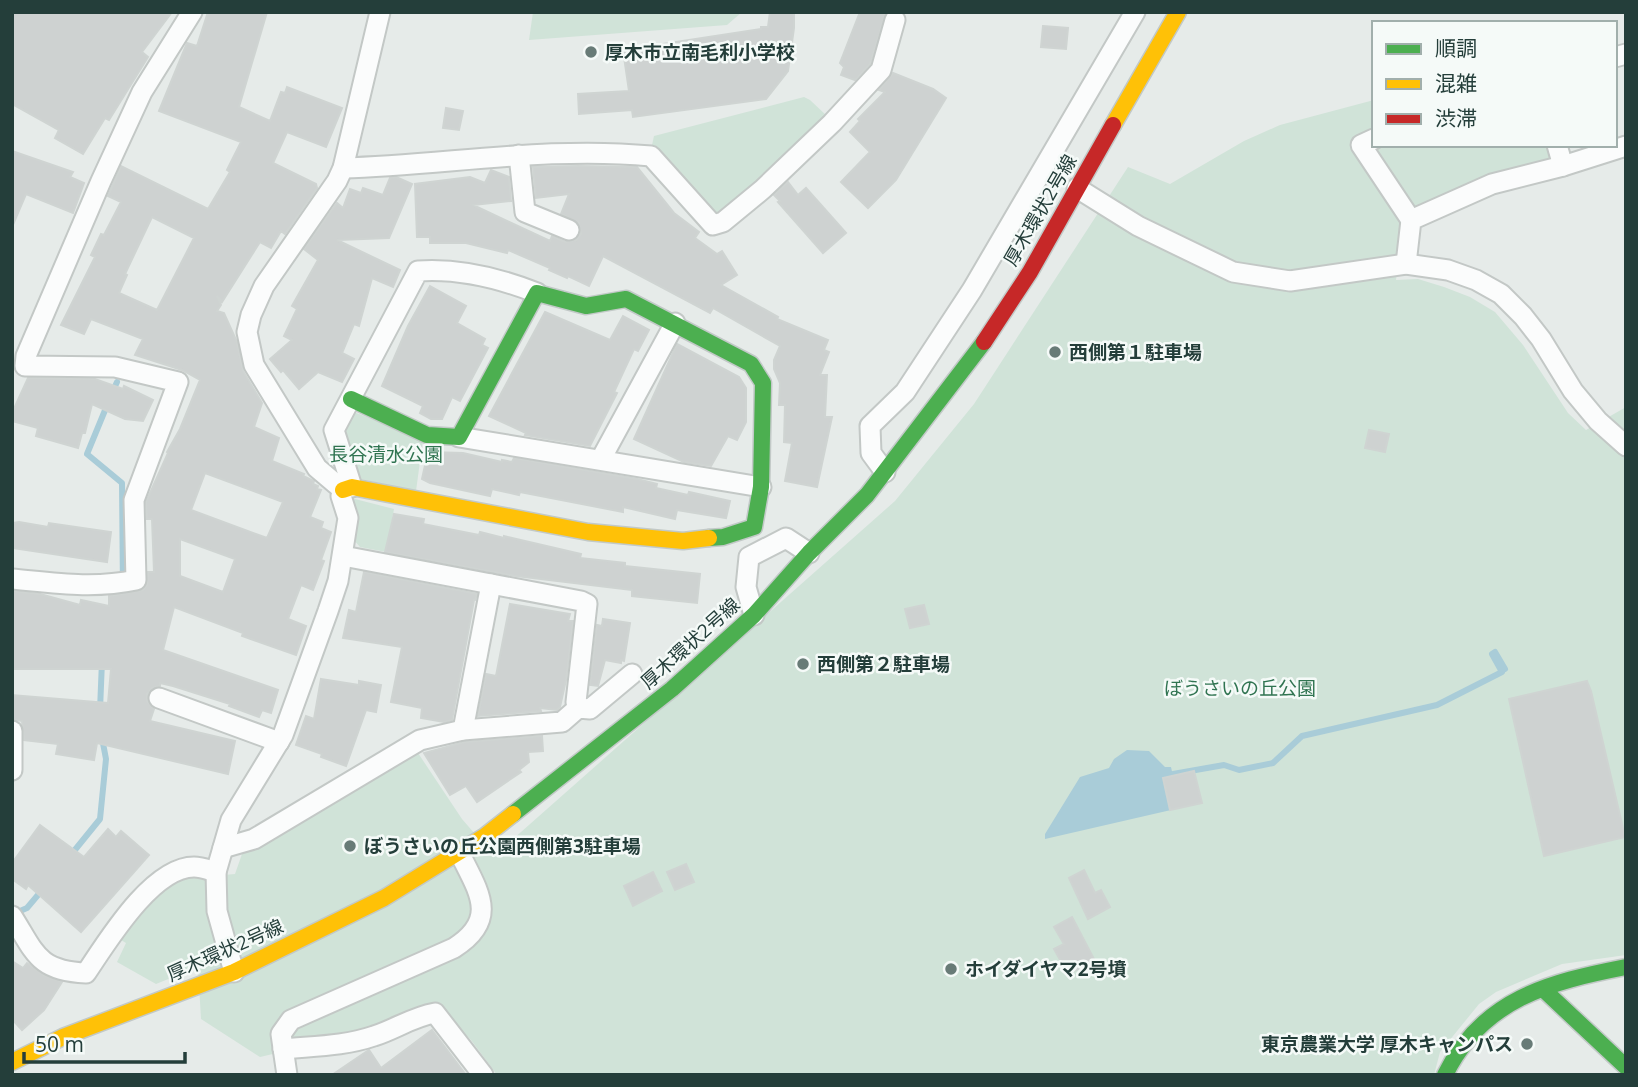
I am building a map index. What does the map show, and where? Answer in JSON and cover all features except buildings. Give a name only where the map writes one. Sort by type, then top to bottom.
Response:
[{"type":"street","points":[[12,579],[76,586],[108,586],[135,580],[134,500],[178,382],[115,367],[25,366],[26,356],[142,92],[192,12]]},
{"type":"street","points":[[348,488],[334,430],[418,271],[439,270],[498,278],[537,293],[586,306],[626,299],[751,364],[763,383],[761,487],[754,527],[723,537],[683,541],[588,532],[348,488],[317,468],[254,365],[247,332],[251,315],[264,286],[337,181],[343,168],[380,12]]},
{"type":"street","points":[[885,472],[871,453],[870,426],[905,392],[972,290],[1135,12]]},
{"type":"street","name":"厚木環状2号線","points":[[20,1065],[63,1037],[234,972],[384,898],[485,836],[587,758],[672,689],[754,615],[809,553],[867,495],[993,330],[1030,272],[1178,12]]},
{"type":"street","points":[[343,168],[519,155],[622,153],[651,156],[713,225],[723,222],[763,190],[881,70],[895,20]]},
{"type":"street","points":[[1372,140],[1361,145],[1410,220],[1406,264]]},
{"type":"street","points":[[1410,220],[1492,184],[1626,146]]},
{"type":"street","points":[[1558,147],[1563,166]]},
{"type":"street","points":[[519,155],[526,212],[569,230]]},
{"type":"street","points":[[1077,188],[1138,226],[1233,272],[1290,281],[1406,264],[1448,270],[1476,280],[1501,294],[1541,340],[1573,391],[1598,421],[1626,446]]},
{"type":"street","points":[[459,437],[537,293]]},
{"type":"street","points":[[601,459],[675,323]]},
{"type":"street","points":[[351,399],[427,435],[459,437],[601,459],[761,487]]},
{"type":"street","points":[[234,972],[217,911],[215,872],[231,820],[279,742],[316,648],[343,556],[348,518],[341,496],[348,488]]},
{"type":"street","points":[[754,615],[746,587],[749,557],[786,537],[809,553]]},
{"type":"street","points":[[343,556],[587,604],[576,702],[578,708]]},
{"type":"street","points":[[463,730],[491,584]]},
{"type":"street","points":[[223,848],[254,839],[420,740],[463,730],[562,722],[578,708],[590,709],[632,674]]},
{"type":"street","points":[[172,696],[279,742]]},
{"type":"street","points":[[12,731],[12,770]]},
{"type":"street","points":[[287,1075],[281,1034],[291,1020],[471,937],[481,921],[480,895],[459,852]]},
{"type":"street","points":[[12,916],[30,948],[45,963],[67,972],[86,972],[115,929],[143,896],[170,874],[193,867],[215,872]]},
{"type":"street","points":[[1445,1075],[1454,1054],[1474,1029],[1502,1007],[1544,990],[1626,967]]},
{"type":"street","points":[[1544,990],[1626,1067]]},
{"type":"street","points":[[282,1049],[335,1045],[375,1036],[416,1016],[435,1013],[483,1075]]},
{"type":"green space","points":[[533,12],[742,12],[727,25],[529,40]]},
{"type":"green space","points":[[804,97],[827,116],[733,211],[713,216],[652,145],[654,136]]},
{"type":"green space","name":"ぼうさいの丘公園","points":[[1372,101],[1372,147],[1553,147],[1557,160],[1403,227],[1396,280],[1418,279],[1444,287],[1470,297],[1495,312],[1523,345],[1568,413],[1586,430],[1626,407],[1626,955],[1562,964],[1496,992],[1479,1004],[1440,1052],[1434,1075],[497,1075],[471,1040],[442,1011],[260,1057],[201,1019],[198,967],[156,984],[117,962],[126,943],[121,940],[159,894],[179,881],[190,878],[235,874],[242,854],[409,754],[418,753],[462,819],[494,856],[895,501],[974,404],[1128,167],[1170,184],[1244,141],[1280,125]]},
{"type":"green space","name":"長谷清水公園","points":[[354,412],[423,439],[416,491],[361,479],[344,431]]},
{"type":"green space","points":[[355,499],[394,509],[386,552],[360,547],[354,540],[349,501]]},
{"type":"water","points":[[1127,750],[1149,751],[1165,767],[1171,767],[1173,776],[1163,778],[1171,810],[1045,839],[1045,834],[1080,777],[1109,768],[1114,759]]},
{"type":"waterway","points":[[112,393],[117,382]]},
{"type":"waterway","points":[[108,403],[87,454],[122,483],[123,592],[116,599]]},
{"type":"waterway","points":[[1173,774],[1224,765],[1239,770],[1273,763],[1302,736],[1437,705],[1502,672],[1492,654],[1495,652],[1505,669]]},
{"type":"waterway","points":[[100,710],[102,661]]},
{"type":"waterway","points":[[70,856],[100,819],[106,759],[102,738]]},
{"type":"waterway","points":[[20,911],[27,908],[43,889]]},
{"type":"traffic: fast","points":[[351,399],[427,435],[459,437],[537,293],[586,306],[626,299],[751,364],[763,383],[761,487],[754,527],[723,537],[709,538]]},
{"type":"traffic: fast","points":[[513,814],[672,689],[754,615],[809,553],[867,495],[984,342]]},
{"type":"traffic: fast","points":[[1445,1075],[1460,1049],[1478,1028],[1498,1011],[1545,988],[1626,967]]},
{"type":"traffic: fast","points":[[1544,990],[1626,1067]]},
{"type":"traffic: slow","points":[[1113,125],[1178,12]]},
{"type":"traffic: slow","points":[[343,490],[352,487],[588,532],[683,541],[709,538]]},
{"type":"traffic: slow","points":[[12,1062],[63,1037],[234,972],[384,898],[485,836],[513,814]]},
{"type":"traffic: jam","points":[[984,342],[1030,272],[1113,125]]},
{"type":"place","name":"厚木市立南毛利小学校","points":[[591,52]]},
{"type":"place","name":"西側第１駐車場","points":[[1055,352]]},
{"type":"place","name":"西側第２駐車場","points":[[803,664]]},
{"type":"place","name":"ぼうさいの丘公園西側第3駐車場","points":[[350,846]]},
{"type":"place","name":"ホイダイヤマ2号墳","points":[[951,969]]},
{"type":"place","name":"東京農業大学 厚木キャンパス","points":[[1527,1044]]}]
